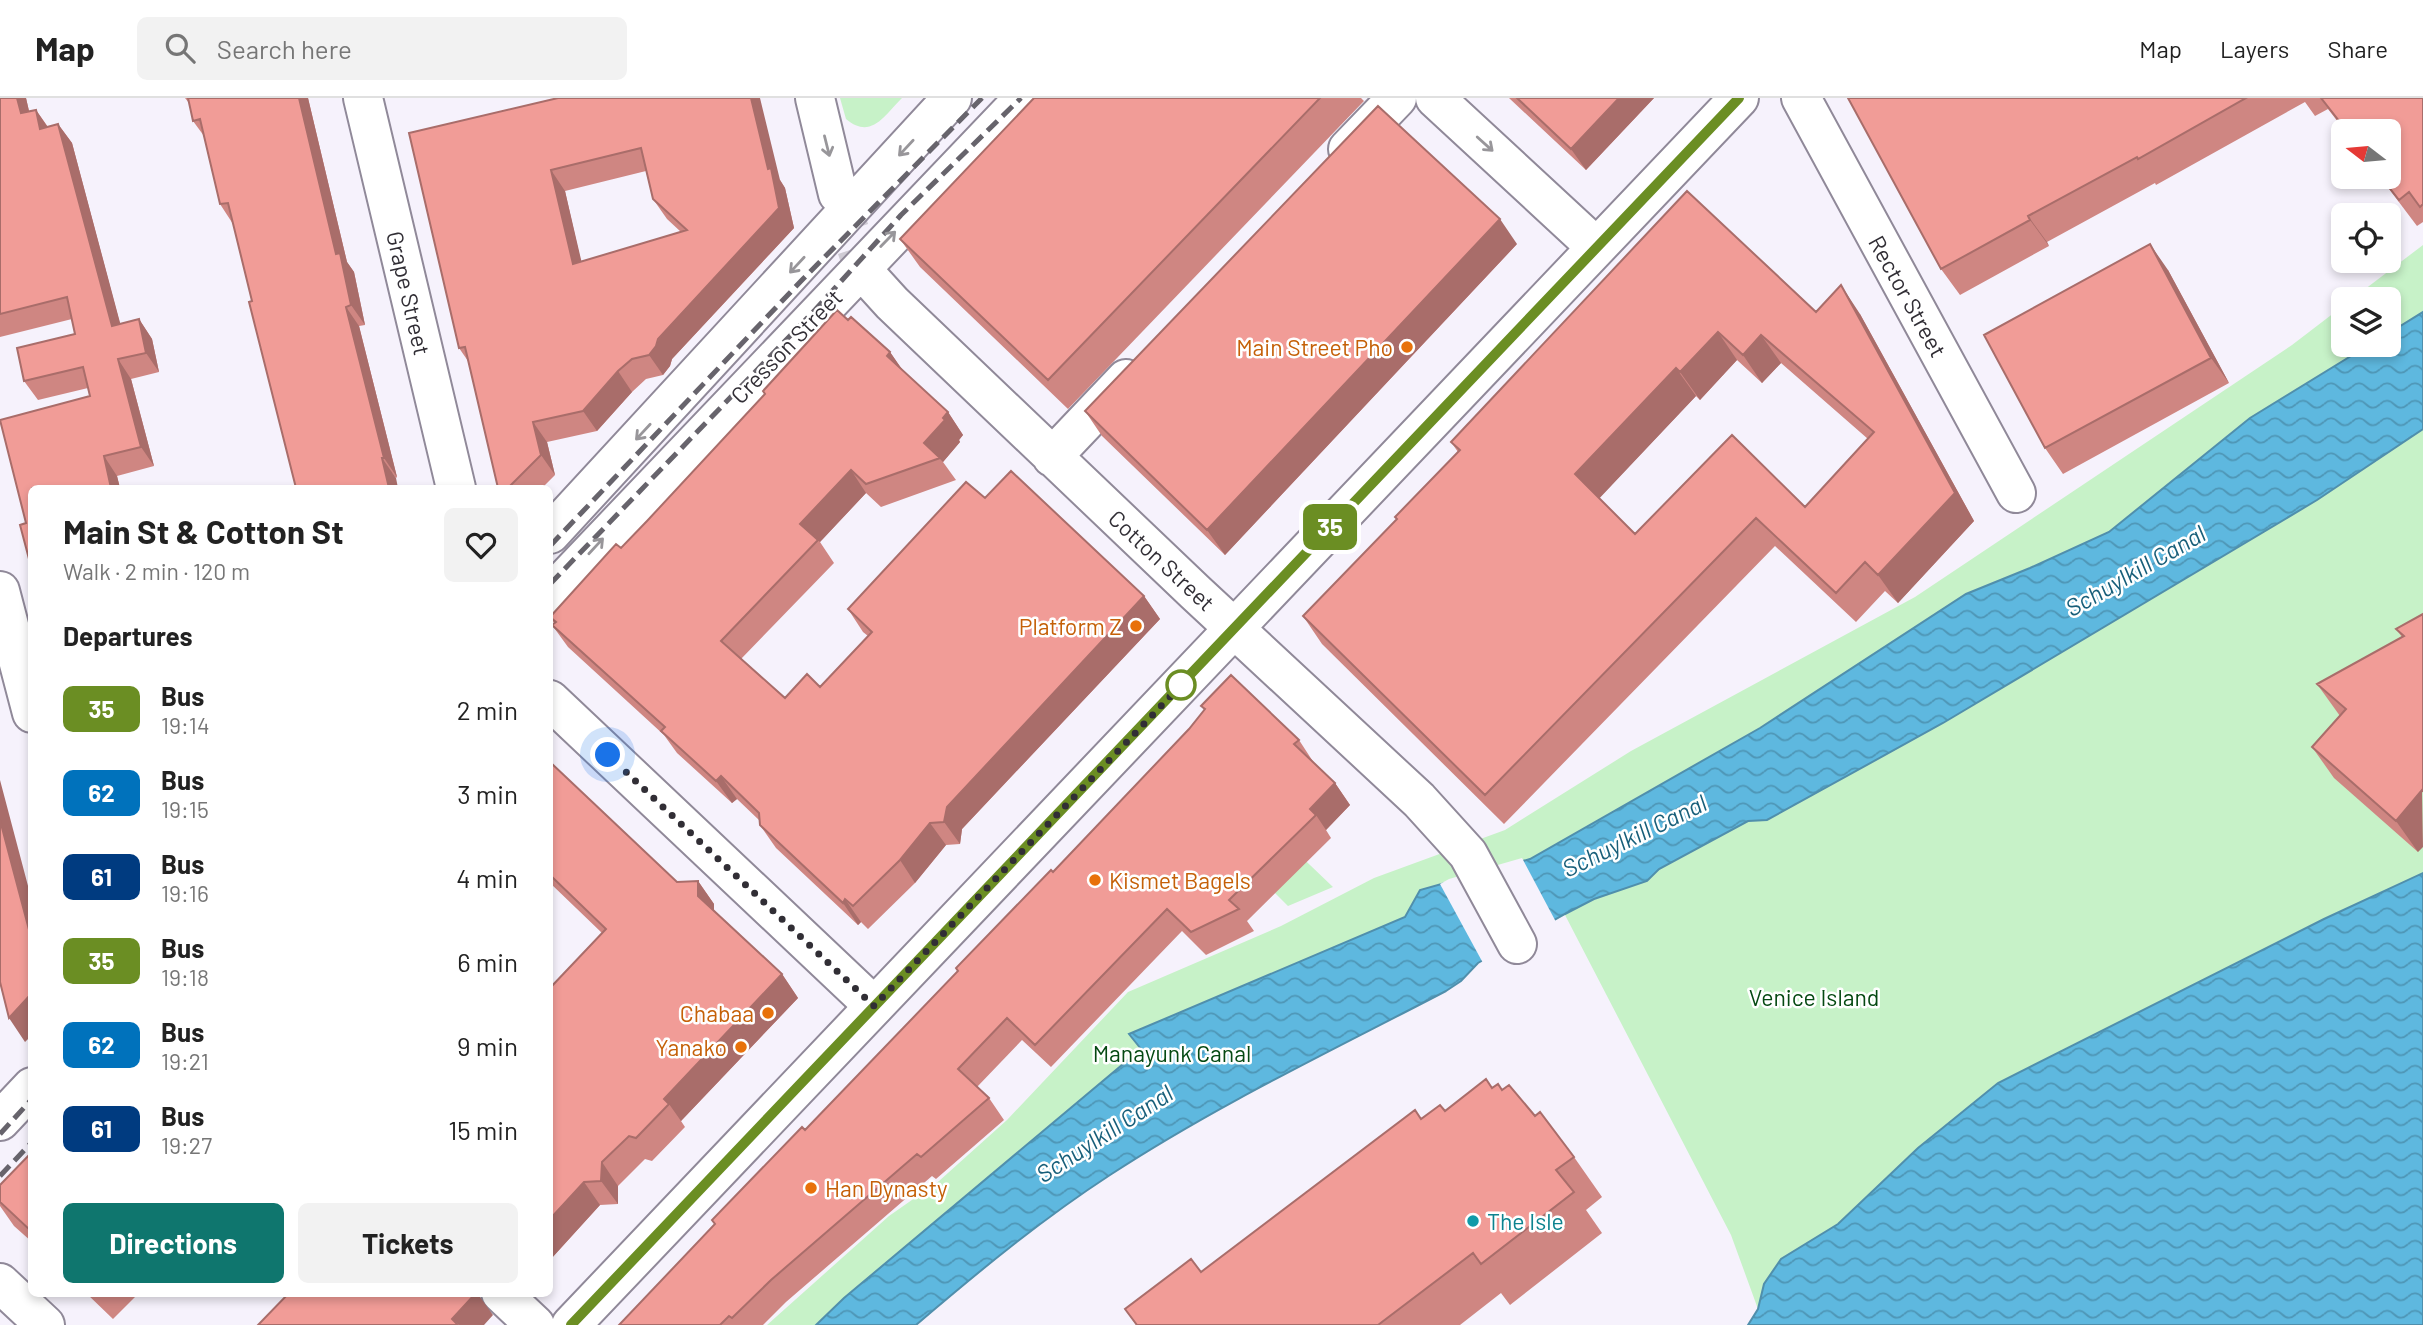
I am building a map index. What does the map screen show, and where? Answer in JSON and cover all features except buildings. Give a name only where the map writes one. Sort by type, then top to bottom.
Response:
[{"type":"street","name":"Grape Street","points":[[363,98],[455,485]]},
{"type":"street","points":[[815,98],[838,194]]},
{"type":"street","name":"Cresson Street","points":[[553,531],[952,98]]},
{"type":"street","name":"Cresson Street","points":[[553,592],[1024,98]]},
{"type":"street","points":[[1325,173],[1397,98]]},
{"type":"street","points":[[1435,98],[1596,247]]},
{"type":"street","points":[[571,1325],[1739,98]]},
{"type":"street","name":"Rector Street","points":[[1801,98],[2016,493]]},
{"type":"street","name":"Cotton Street","points":[[872,281],[1052,457],[1419,800],[1468,854],[1517,944]]},
{"type":"street","points":[[1052,457],[1154,350]]},
{"type":"street","points":[[0,591],[28,698]]},
{"type":"street","points":[[553,703],[874,1006]]},
{"type":"street","points":[[0,1121],[28,1091]]},
{"type":"street","points":[[0,1283],[45,1325]]},
{"type":"street","points":[[505,1297],[535,1325]]},
{"type":"green space","points":[[840,98],[902,98],[877,123],[863,127],[846,119]]},
{"type":"green space","name":"Venice Island","points":[[2423,245],[2423,873],[2324,919],[2126,1019],[1918,1148],[1838,1224],[1781,1259],[1764,1284],[1758,1309],[1731,1235],[1565,915],[1478,963],[1461,981],[1446,991],[1318,1057],[1151,1149],[1059,1210],[916,1325],[767,1325],[889,1216],[939,1181],[1007,1120],[1128,992],[1281,926],[1374,878],[1505,830],[1631,751],[1915,597],[2292,345],[2331,315],[2331,357],[2401,357],[2401,287],[2368,287],[2386,273],[2401,273],[2401,262]]},
{"type":"green space","points":[[1266,823],[1333,887],[1288,906],[1274,892]]},
{"type":"water","name":"Manayunk Canal","points":[[2423,312],[2423,429],[2317,500],[1943,723],[1767,820],[1748,821],[1659,869],[1647,881],[1594,899],[1565,914],[1478,963],[1461,981],[1446,991],[1276,1079],[1151,1149],[1059,1210],[986,1266],[916,1325],[816,1325],[844,1298],[1141,1049],[1129,1034],[1405,917],[1420,890],[1530,859],[1760,728],[1966,594],[2109,532],[2250,418],[2349,357],[2401,357],[2401,326]]},
{"type":"water","points":[[2423,873],[2423,1325],[1748,1325],[1758,1309],[1764,1284],[1781,1259],[1838,1224],[1918,1148],[1998,1083],[2324,919]]},
{"type":"pier","points":[[1522,858],[1556,922],[1483,963],[1440,884]]},
{"type":"tunnel","points":[[838,194],[862,266],[872,281]]},
{"type":"railway","points":[[553,543],[802,280],[982,98]]},
{"type":"railway","points":[[553,581],[815,310],[901,215],[1021,98]]},
{"type":"railway","points":[[0,1134],[28,1103]]},
{"type":"railway","points":[[0,1176],[28,1146]]},
{"type":"bus line","name":"35","points":[[571,1325],[1739,98]]},
{"type":"place","name":"Main Street Pho","points":[[1407,347]]},
{"type":"place","name":"Platform Z","points":[[1136,626]]},
{"type":"place","name":"Kismet Bagels","points":[[1095,880]]},
{"type":"place","name":"Chabaa","points":[[768,1013]]},
{"type":"place","name":"Yanako","points":[[741,1047]]},
{"type":"place","name":"Han Dynasty","points":[[811,1188]]},
{"type":"place","name":"The Isle","points":[[1473,1221]]},
{"type":"route","points":[[608,755],[874,1006],[1187,679],[1181,685]]},
{"type":"water label","name":"Schuylkill Canal","points":[[2135,570]]},
{"type":"water label","name":"Schuylkill Canal","points":[[1634,835]]},
{"type":"water label","name":"Schuylkill Canal","points":[[1104,1133]]}]
